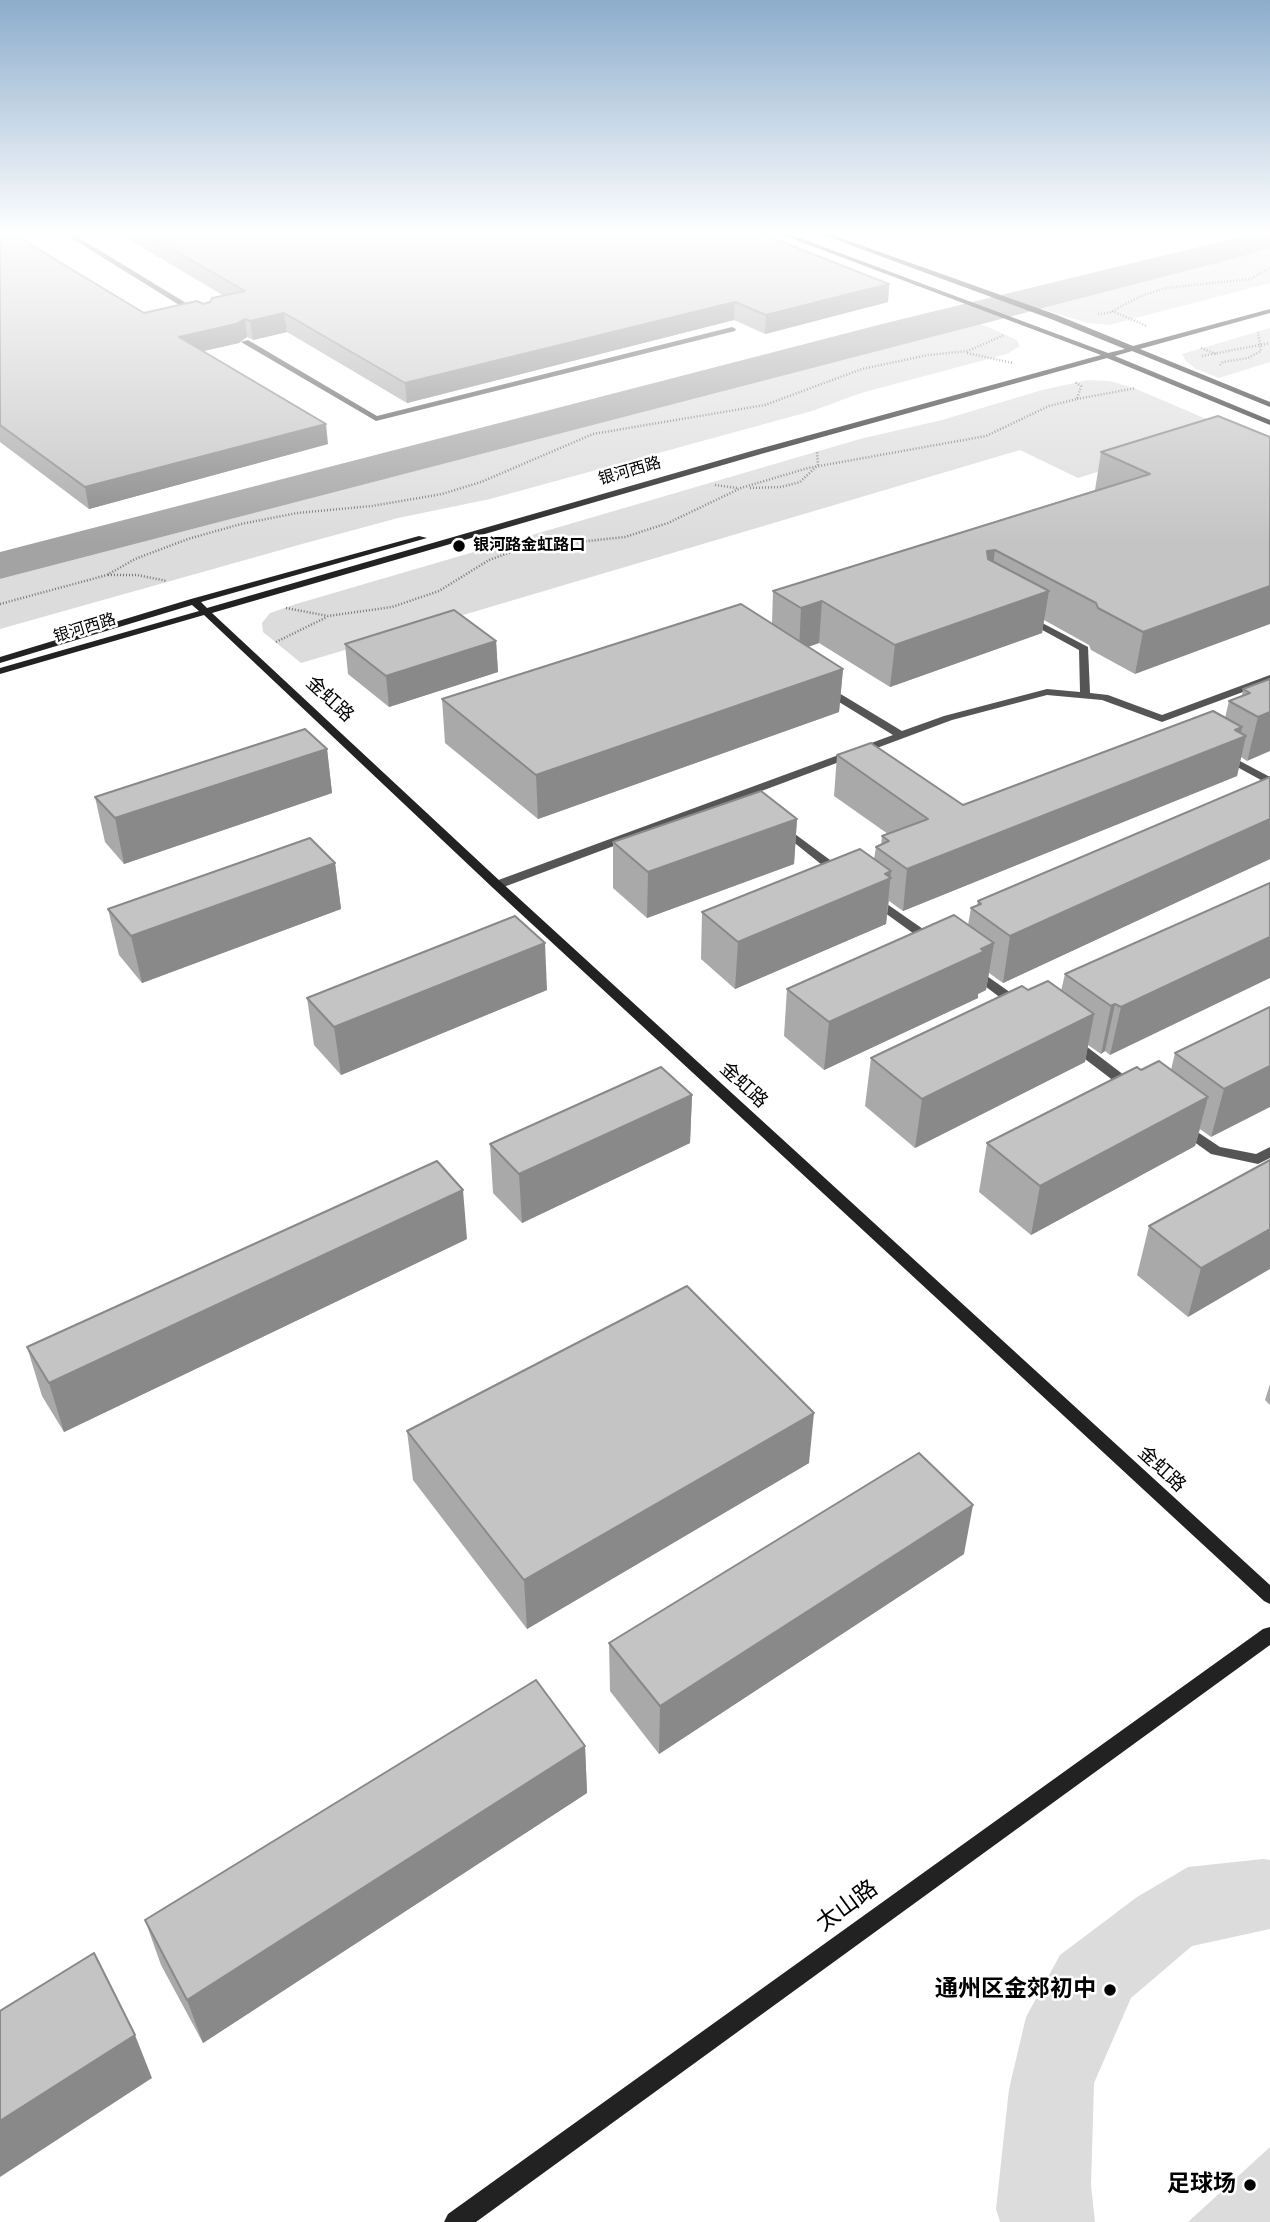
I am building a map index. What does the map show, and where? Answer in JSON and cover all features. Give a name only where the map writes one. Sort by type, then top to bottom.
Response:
[{"type":"main road","points":[[1052,335],[1270,422]]},
{"type":"main road","points":[[1095,335],[1270,405]]},
{"type":"main road","name":"银河西路","points":[[1104,354],[1121,346],[1161,335]]},
{"type":"main road","name":"银河西路","points":[[0,660],[1104,354],[1183,335]]},
{"type":"main road","name":"银河西路","points":[[0,671],[200,605]]},
{"type":"main road","name":"金虹路","points":[[200,605],[496,885],[1270,1596]]},
{"type":"main road","name":"太山路","points":[[456,2222],[1270,1635]]},
{"type":"lane","points":[[245,341],[376,419],[709,335]]},
{"type":"lane","points":[[1011,608],[1084,649],[1086,695]]},
{"type":"lane","points":[[496,885],[761,801],[902,736],[948,718],[1047,692],[1104,696],[1167,722],[1270,678]]},
{"type":"lane","points":[[810,680],[902,736]]},
{"type":"lane","points":[[1212,749],[1270,782]]},
{"type":"lane","points":[[761,801],[852,883],[942,948]]},
{"type":"lane","points":[[963,964],[1028,1011]]},
{"type":"lane","points":[[1060,1034],[1143,1096]]},
{"type":"lane","points":[[1174,1120],[1216,1151],[1258,1159],[1270,1152]]},
{"type":"path","points":[[0,604],[107,575],[135,559],[188,539],[242,524],[297,513],[372,506],[442,494],[481,482],[593,434],[765,405],[862,369],[928,355],[968,351],[1005,335]]},
{"type":"path","points":[[1195,357],[1270,343]]},
{"type":"path","points":[[959,352],[994,357],[1018,365]]},
{"type":"path","points":[[275,642],[328,616],[392,607],[418,599],[439,591],[489,560],[522,548],[625,537],[648,531],[741,488],[818,466],[986,436],[1049,406],[1077,399],[1082,386],[1065,379]]},
{"type":"path","points":[[817,451],[818,466]]},
{"type":"path","points":[[704,484],[741,488],[781,487],[800,482],[818,466]]},
{"type":"path","points":[[107,575],[137,575],[167,581]]},
{"type":"path","points":[[285,608],[328,616]]},
{"type":"shaded area","points":[[841,335],[941,335],[0,579],[0,552]]},
{"type":"shaded area","points":[[940,335],[1005,335],[1017,340],[1020,346],[1007,354],[861,393],[812,411],[490,499],[398,518],[0,629],[0,579]]},
{"type":"shaded area","points":[[1247,335],[1270,335],[1270,362],[1219,378],[1196,369],[1182,354]]},
{"type":"shaded area","points":[[1088,380],[1110,381],[1134,388],[1232,430],[1078,478],[1020,450],[301,663],[263,632],[262,623],[270,613],[296,604],[860,439],[942,420],[1042,390]]},
{"type":"shaded area","points":[[1270,1860],[1270,1929],[1192,1946],[1131,1998],[1094,2083],[1091,2185],[1095,2222],[1000,2222],[996,2209],[1009,2089],[1026,2017],[1060,1955],[1137,1897],[1188,1867]]},
{"type":"shaded area","name":"足球场","points":[[1270,2147],[1270,2222],[1188,2222]]},
{"type":"building","points":[[0,335],[189,335],[179,337],[326,424],[85,487],[0,425]]},
{"type":"building","points":[[321,335],[602,335],[405,383]]},
{"type":"building","points":[[1218,416],[1270,437],[1270,586],[1143,632],[1098,608],[1096,603],[995,550],[987,551],[988,559],[1049,591],[895,645],[822,601],[801,608],[773,591],[1150,474],[1101,452]]},
{"type":"building","points":[[741,604],[843,669],[536,775],[442,699]]},
{"type":"building","points":[[454,610],[496,641],[386,676],[345,644]]},
{"type":"building","points":[[1270,679],[1270,712],[1258,717],[1229,701],[1250,693],[1243,689]]},
{"type":"building","points":[[1213,711],[1242,727],[1235,730],[1246,736],[907,869],[876,847],[889,841],[882,836],[928,819],[837,755],[871,743],[963,805]]},
{"type":"building","points":[[305,729],[327,749],[115,818],[95,797]]},
{"type":"building","points":[[1270,777],[1270,819],[1010,936],[971,908],[981,904],[978,901]]},
{"type":"building","points":[[761,791],[797,819],[648,872],[613,842]]},
{"type":"building","points":[[310,838],[335,863],[131,936],[108,909]]},
{"type":"building","points":[[860,849],[891,871],[885,874],[891,878],[738,942],[702,912]]},
{"type":"building","points":[[1270,883],[1270,937],[1121,1007],[1115,1004],[1111,1006],[1065,974]]},
{"type":"building","points":[[954,915],[994,943],[981,949],[985,951],[829,1022],[787,989]]},
{"type":"building","points":[[515,916],[545,943],[334,1027],[307,998]]},
{"type":"building","points":[[1048,981],[1094,1014],[922,1099],[871,1058],[1022,986],[1028,990]]},
{"type":"building","points":[[1270,1007],[1270,1066],[1224,1089],[1175,1053]]},
{"type":"building","points":[[1159,1061],[1208,1097],[1040,1186],[987,1143],[1137,1067],[1141,1070]]},
{"type":"building","points":[[661,1067],[692,1095],[519,1174],[490,1144]]},
{"type":"building","points":[[1270,1160],[1270,1229],[1201,1268],[1149,1226]]},
{"type":"building","points":[[437,1161],[463,1190],[49,1383],[27,1347]]},
{"type":"building","points":[[687,1286],[814,1413],[524,1580],[407,1431]]},
{"type":"building","points":[[919,1453],[973,1505],[660,1706],[609,1643]]},
{"type":"building","points":[[536,1680],[585,1746],[187,2000],[145,1920]]},
{"type":"building","points":[[94,1953],[135,2035],[0,2121],[0,2011]]},
{"type":"place","name":"银河路金虹路口","points":[[459,546]]},
{"type":"place","name":"通州区金郊初中","points":[[1110,1990]]},
{"type":"place","name":"足球场","points":[[1250,2185]]}]
